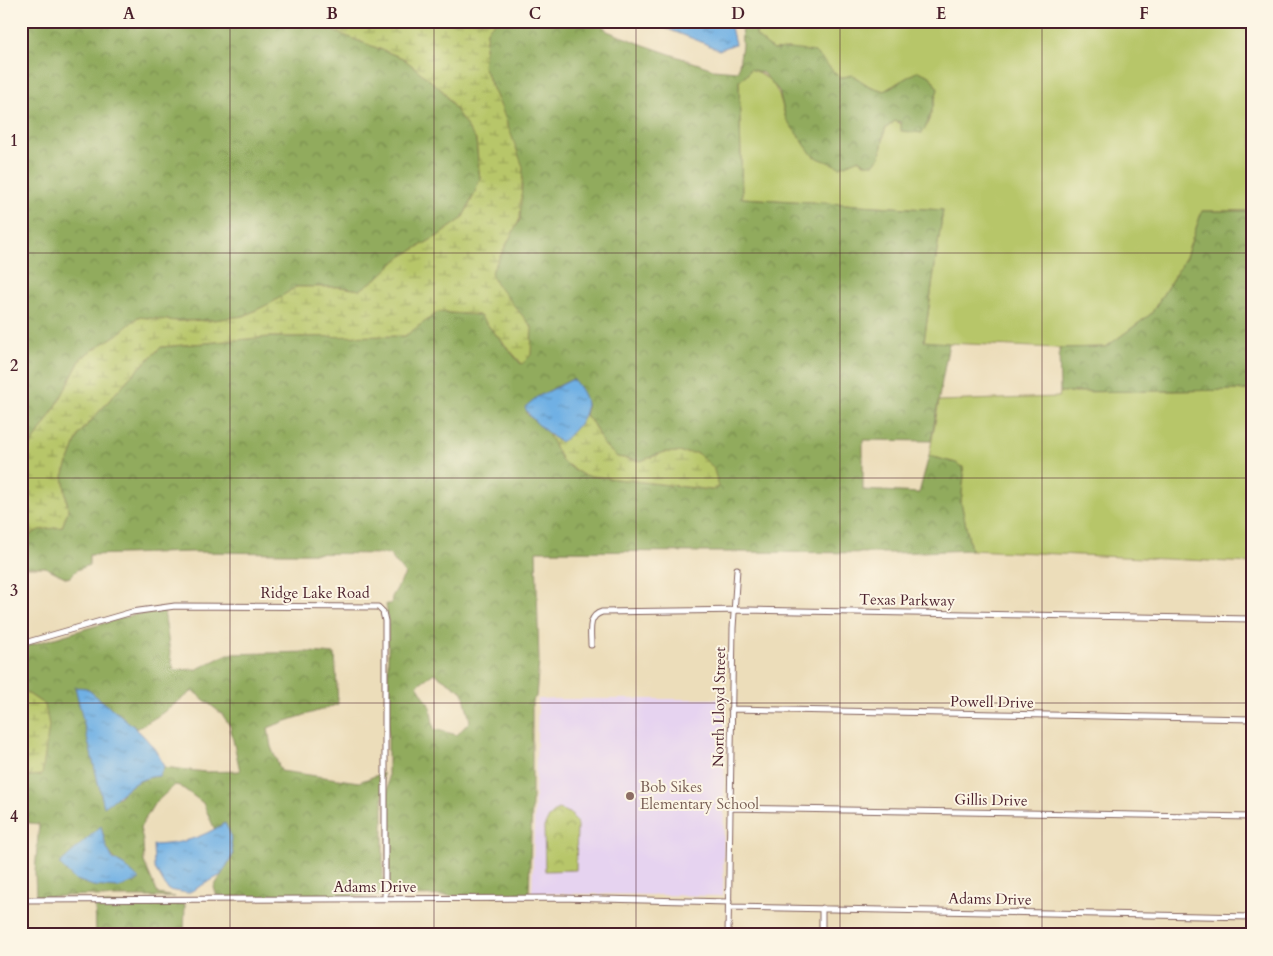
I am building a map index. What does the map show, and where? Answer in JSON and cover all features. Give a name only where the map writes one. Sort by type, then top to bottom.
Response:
[{"type":"street","name":"North Lloyd Street","points":[[728,935],[731,709],[737,570]]},
{"type":"street","name":"Ridge Lake Road","points":[[21,644],[132,612],[175,606],[378,607],[383,612],[385,621],[385,899]]},
{"type":"street","name":"Texas Parkway","points":[[591,646],[591,621],[594,616],[602,612],[748,610],[1252,619]]},
{"type":"street","name":"Powell Drive","points":[[731,709],[1252,719]]},
{"type":"street","name":"Gillis Drive","points":[[731,808],[1252,817]]},
{"type":"street","name":"Adams Drive","points":[[21,900],[584,898],[822,908],[1252,917]]},
{"type":"street","points":[[822,908],[822,935]]},
{"type":"shaded area","name":"Bob Sikes Elementary School","points":[[538,699],[725,699],[723,896],[532,893]]},
{"type":"green space","points":[[21,21],[316,21],[328,29],[403,58],[443,91],[476,140],[480,179],[462,219],[438,236],[399,258],[380,276],[360,290],[339,287],[296,287],[273,302],[244,316],[214,320],[176,321],[138,317],[118,334],[82,357],[58,403],[21,461]]},
{"type":"green space","points":[[316,21],[496,21],[487,30],[483,66],[501,107],[523,167],[520,219],[491,273],[496,284],[532,327],[531,355],[522,364],[479,315],[438,312],[405,336],[269,337],[161,347],[130,377],[79,434],[63,476],[68,510],[62,527],[39,530],[21,540],[21,461],[58,403],[82,357],[118,334],[138,317],[176,321],[214,320],[244,316],[273,302],[296,287],[339,287],[360,290],[380,276],[399,258],[438,236],[462,219],[480,179],[476,140],[443,91],[403,58],[328,29]]},
{"type":"green space","points":[[496,21],[600,21],[607,31],[644,45],[713,69],[738,71],[742,45],[741,21],[757,21],[756,36],[773,50],[790,49],[815,52],[840,78],[852,75],[869,86],[884,91],[918,71],[930,76],[938,89],[930,117],[922,133],[901,131],[901,122],[895,121],[885,129],[880,156],[874,164],[866,164],[859,159],[840,167],[813,156],[786,119],[779,91],[763,73],[750,69],[747,75],[739,81],[742,198],[943,210],[924,341],[949,343],[931,441],[863,440],[863,490],[919,493],[929,456],[956,463],[963,467],[961,502],[971,550],[894,553],[536,551],[539,661],[536,697],[532,701],[532,802],[529,893],[531,895],[388,896],[388,621],[386,604],[391,604],[392,597],[405,574],[389,554],[191,552],[89,555],[89,565],[77,570],[67,578],[45,567],[21,567],[21,540],[39,529],[62,527],[68,510],[63,476],[79,434],[130,377],[161,347],[269,337],[405,336],[438,312],[479,315],[521,364],[532,327],[495,284],[491,273],[520,219],[501,107],[483,66],[487,30]],"holes":[[[573,379],[587,407],[585,414],[593,424],[603,444],[617,457],[641,461],[665,452],[712,490],[583,475],[563,462],[548,433],[526,413],[537,397]],[[434,673],[463,692],[470,721],[457,735],[434,729],[430,706],[417,685]]]},
{"type":"green space","points":[[757,21],[1252,21],[1252,211],[1202,211],[1186,257],[1151,314],[1106,347],[1057,348],[924,342],[943,210],[742,198],[739,81],[747,75],[750,69],[766,77],[779,94],[786,119],[866,164],[880,156],[885,129],[895,121],[922,133],[930,117],[938,89],[918,71],[884,91],[869,86],[852,75],[840,78],[827,66],[790,49],[773,50],[756,36]]},
{"type":"green space","points":[[1202,211],[1252,211],[1252,390],[1060,392],[1059,348],[1106,347],[1151,314],[1186,257]]},
{"type":"green space","points":[[1252,390],[1252,563],[971,550],[961,502],[964,475],[956,463],[929,456],[939,401],[1059,397],[1060,392]]},
{"type":"green space","points":[[585,414],[593,424],[603,444],[617,457],[641,461],[665,452],[697,453],[713,467],[719,487],[712,490],[583,475],[563,462],[548,433],[560,442]]},
{"type":"green space","points":[[164,611],[174,670],[197,669],[228,654],[310,652],[335,654],[338,704],[268,728],[271,747],[281,771],[359,782],[383,773],[383,896],[217,897],[214,887],[233,855],[225,824],[215,830],[203,803],[180,786],[175,785],[154,804],[140,828],[144,862],[158,894],[175,897],[95,897],[95,895],[36,897],[35,872],[39,824],[21,822],[21,777],[42,774],[45,705],[21,689],[21,648],[132,615]],"holes":[[[75,688],[86,688],[136,729],[193,691],[222,714],[230,726],[240,771],[205,772],[164,767],[159,776],[136,782],[118,798]],[[101,827],[110,854],[125,866],[60,864]]]},
{"type":"green space","points":[[21,689],[45,705],[49,726],[42,775],[21,777]]},
{"type":"green space","points":[[558,809],[570,813],[577,823],[576,870],[545,871],[544,827],[549,817]]},
{"type":"green space","points":[[95,904],[185,904],[184,935],[96,935]]},
{"type":"water","points":[[646,21],[726,21],[731,27],[735,44],[719,50]]},
{"type":"water","points":[[573,379],[585,398],[586,410],[575,429],[560,442],[534,421],[525,407],[537,397]]},
{"type":"water","points":[[75,687],[86,688],[131,724],[151,744],[159,755],[164,767],[159,776],[150,777],[135,783],[104,807]]},
{"type":"water","points":[[225,823],[230,833],[233,855],[221,875],[188,893],[168,890],[154,867],[153,845],[191,839],[208,833]]},
{"type":"water","points":[[101,826],[106,846],[113,859],[125,866],[140,880],[118,888],[93,886],[74,879],[59,864]]},
{"type":"place","name":"Bob Sikes Elementary School","points":[[630,796]]}]
